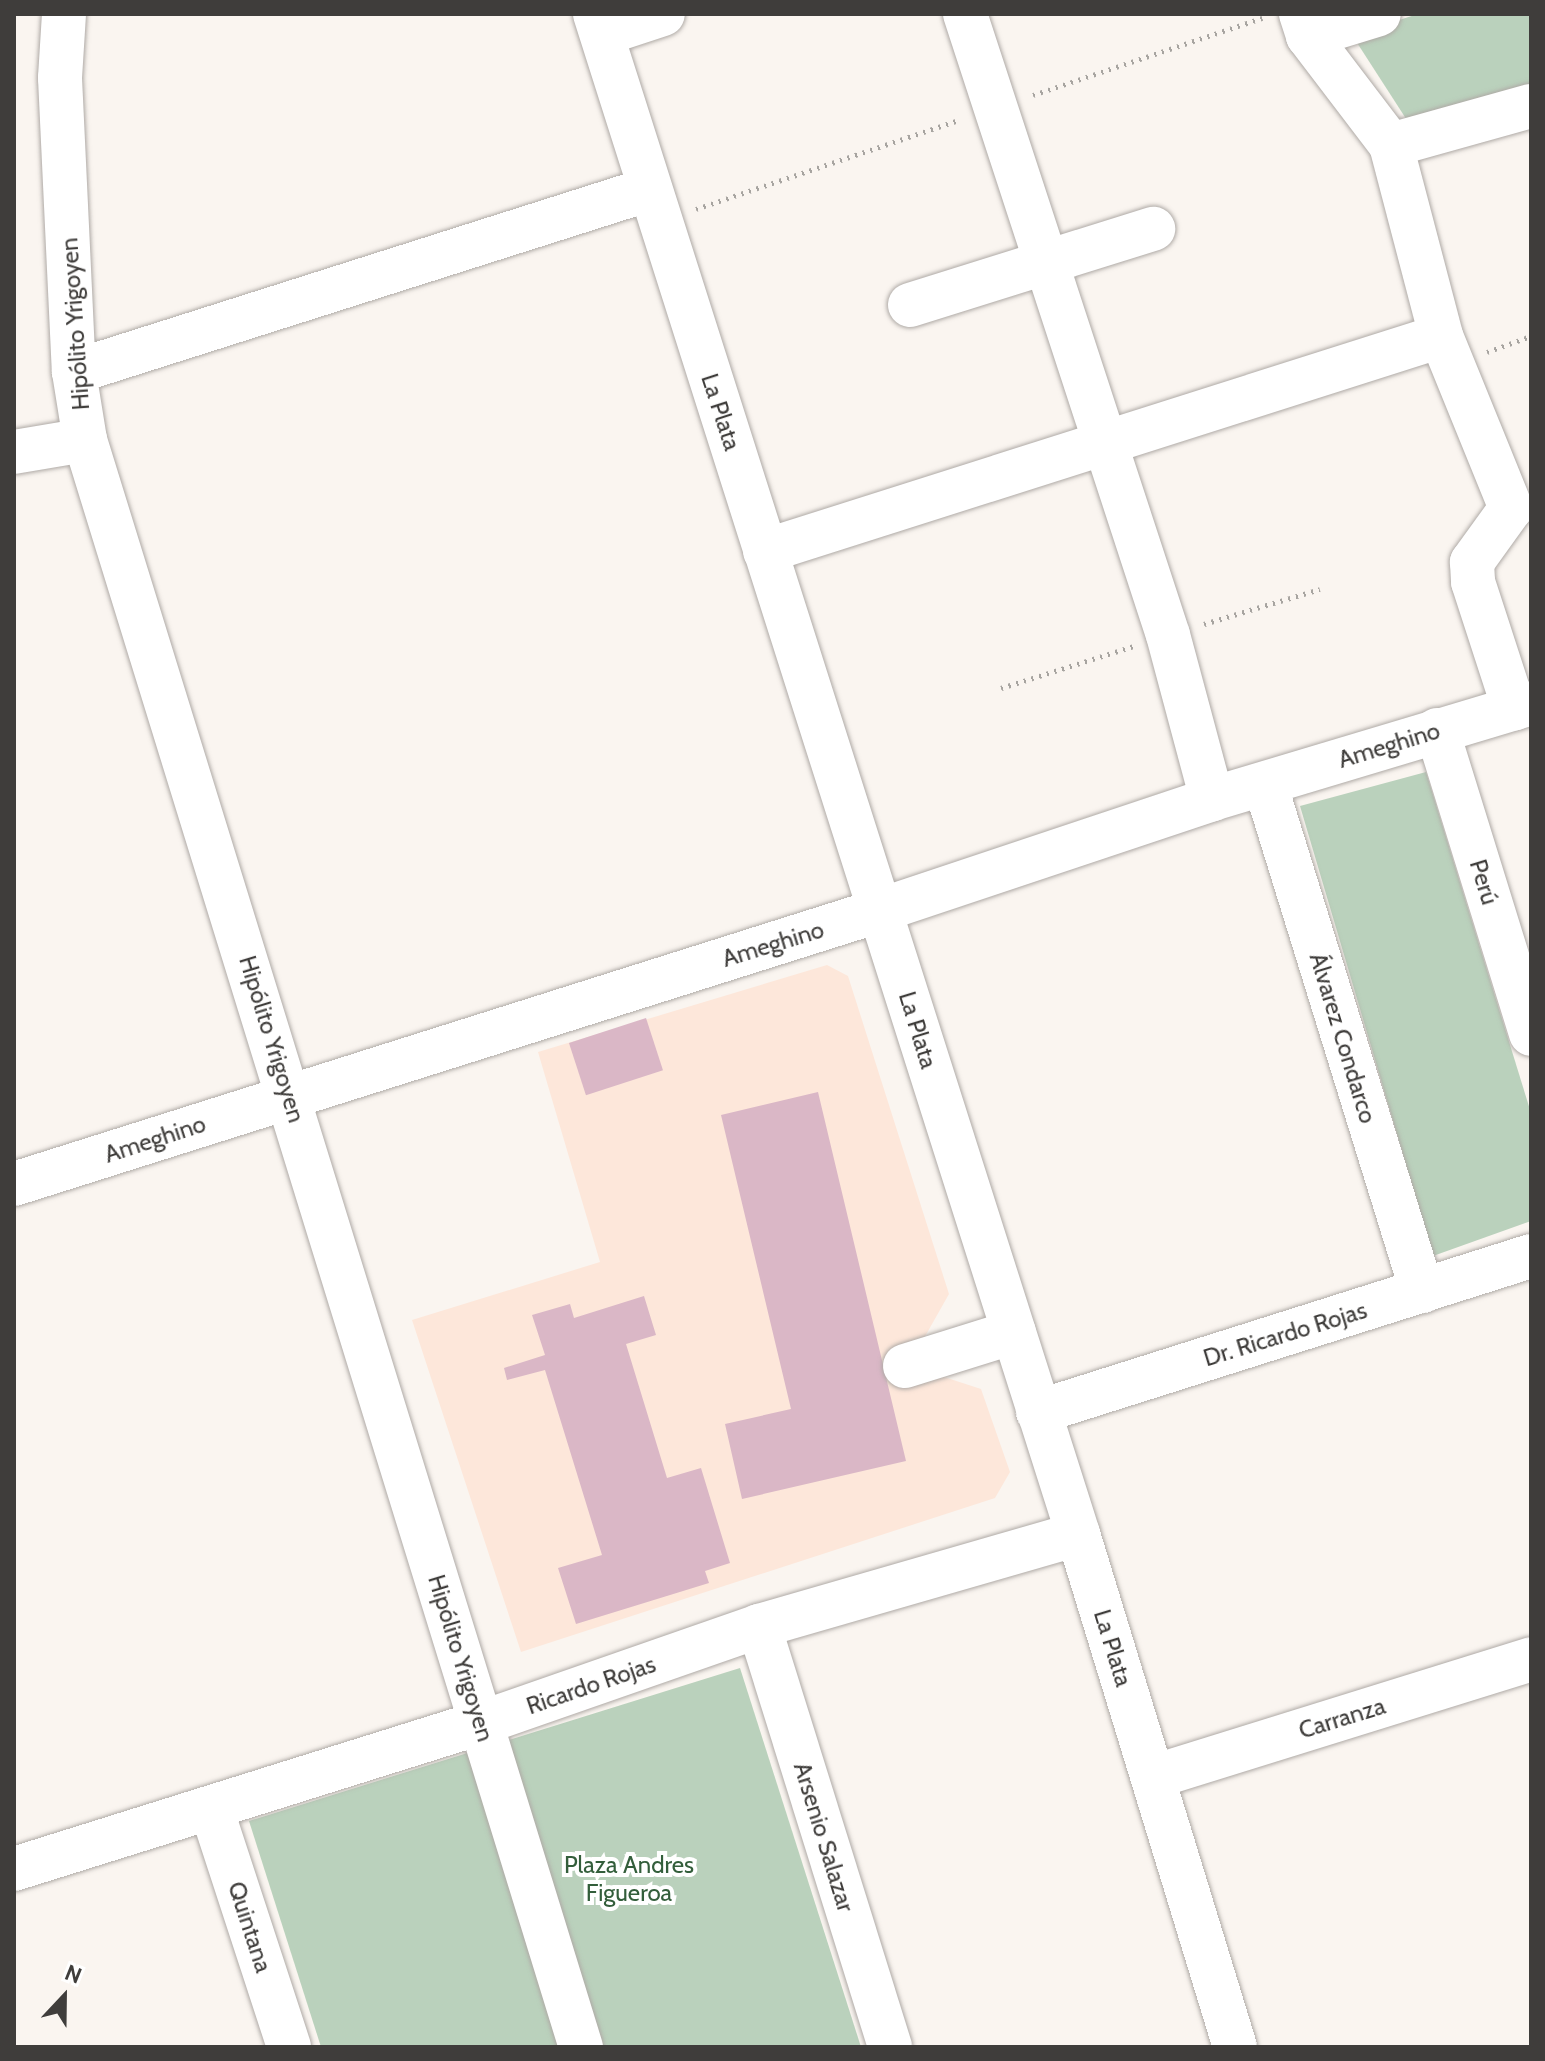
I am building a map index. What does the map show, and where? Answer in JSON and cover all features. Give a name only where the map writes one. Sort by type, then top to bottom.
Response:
[{"type":"street","name":"Hipólito Yrigoyen","points":[[64,14],[60,78],[74,372],[85,440],[290,1096],[581,2047]]},
{"type":"street","points":[[599,24],[663,14]]},
{"type":"street","points":[[965,14],[1108,443],[1212,799]]},
{"type":"street","points":[[1379,14],[1304,25],[1391,145],[1441,336],[1511,508],[1472,562],[1473,582],[1523,706]]},
{"type":"street","name":"La Plata","points":[[599,24],[1078,1534],[1235,2047]]},
{"type":"street","points":[[1391,145],[1531,106]]},
{"type":"street","points":[[74,372],[650,189]]},
{"type":"street","points":[[910,305],[1153,229]]},
{"type":"street","points":[[765,551],[1441,336]]},
{"type":"street","points":[[14,452],[85,440]]},
{"type":"street","name":"Ameghino","points":[[14,1184],[881,910],[1212,799],[1523,706]]},
{"type":"street","name":"Perú","points":[[1437,730],[1531,1034]]},
{"type":"street","name":"Álvarez Condarco","points":[[1265,784],[1422,1291]]},
{"type":"street","name":"Dr. Ricardo Rojas","points":[[1038,1412],[1531,1256]]},
{"type":"street","points":[[905,1366],[1014,1332]]},
{"type":"street","name":"Ricardo Rojas","points":[[14,1869],[481,1723],[759,1626],[1078,1534]]},
{"type":"street","name":"Arsenio Salazar","points":[[759,1626],[890,2047]]},
{"type":"street","name":"Carranza","points":[[1153,1777],[1531,1659]]},
{"type":"street","name":"Quintana","points":[[211,1808],[289,2047]]},
{"type":"shaded area","points":[[827,965],[848,976],[949,1294],[923,1340],[941,1376],[981,1389],[1010,1472],[995,1498],[521,1652],[412,1320],[600,1262],[538,1052]]},
{"type":"green space","points":[[1418,14],[1531,14],[1531,91],[1412,128],[1352,35]]},
{"type":"green space","points":[[1426,772],[1531,1113],[1531,1221],[1433,1256],[1300,806]]},
{"type":"green space","name":"Plaza Andres Figueroa","points":[[740,1668],[861,2047],[321,2047],[249,1821]]},
{"type":"building","points":[[646,1018],[663,1070],[586,1095],[569,1043]]},
{"type":"building","points":[[818,1092],[906,1461],[742,1499],[725,1424],[791,1409],[721,1115]]},
{"type":"building","points":[[644,1296],[656,1335],[626,1344],[667,1478],[701,1468],[730,1563],[705,1571],[709,1583],[576,1624],[558,1568],[602,1555],[545,1370],[507,1380],[504,1368],[545,1355],[532,1315],[570,1304],[574,1318]]}]
